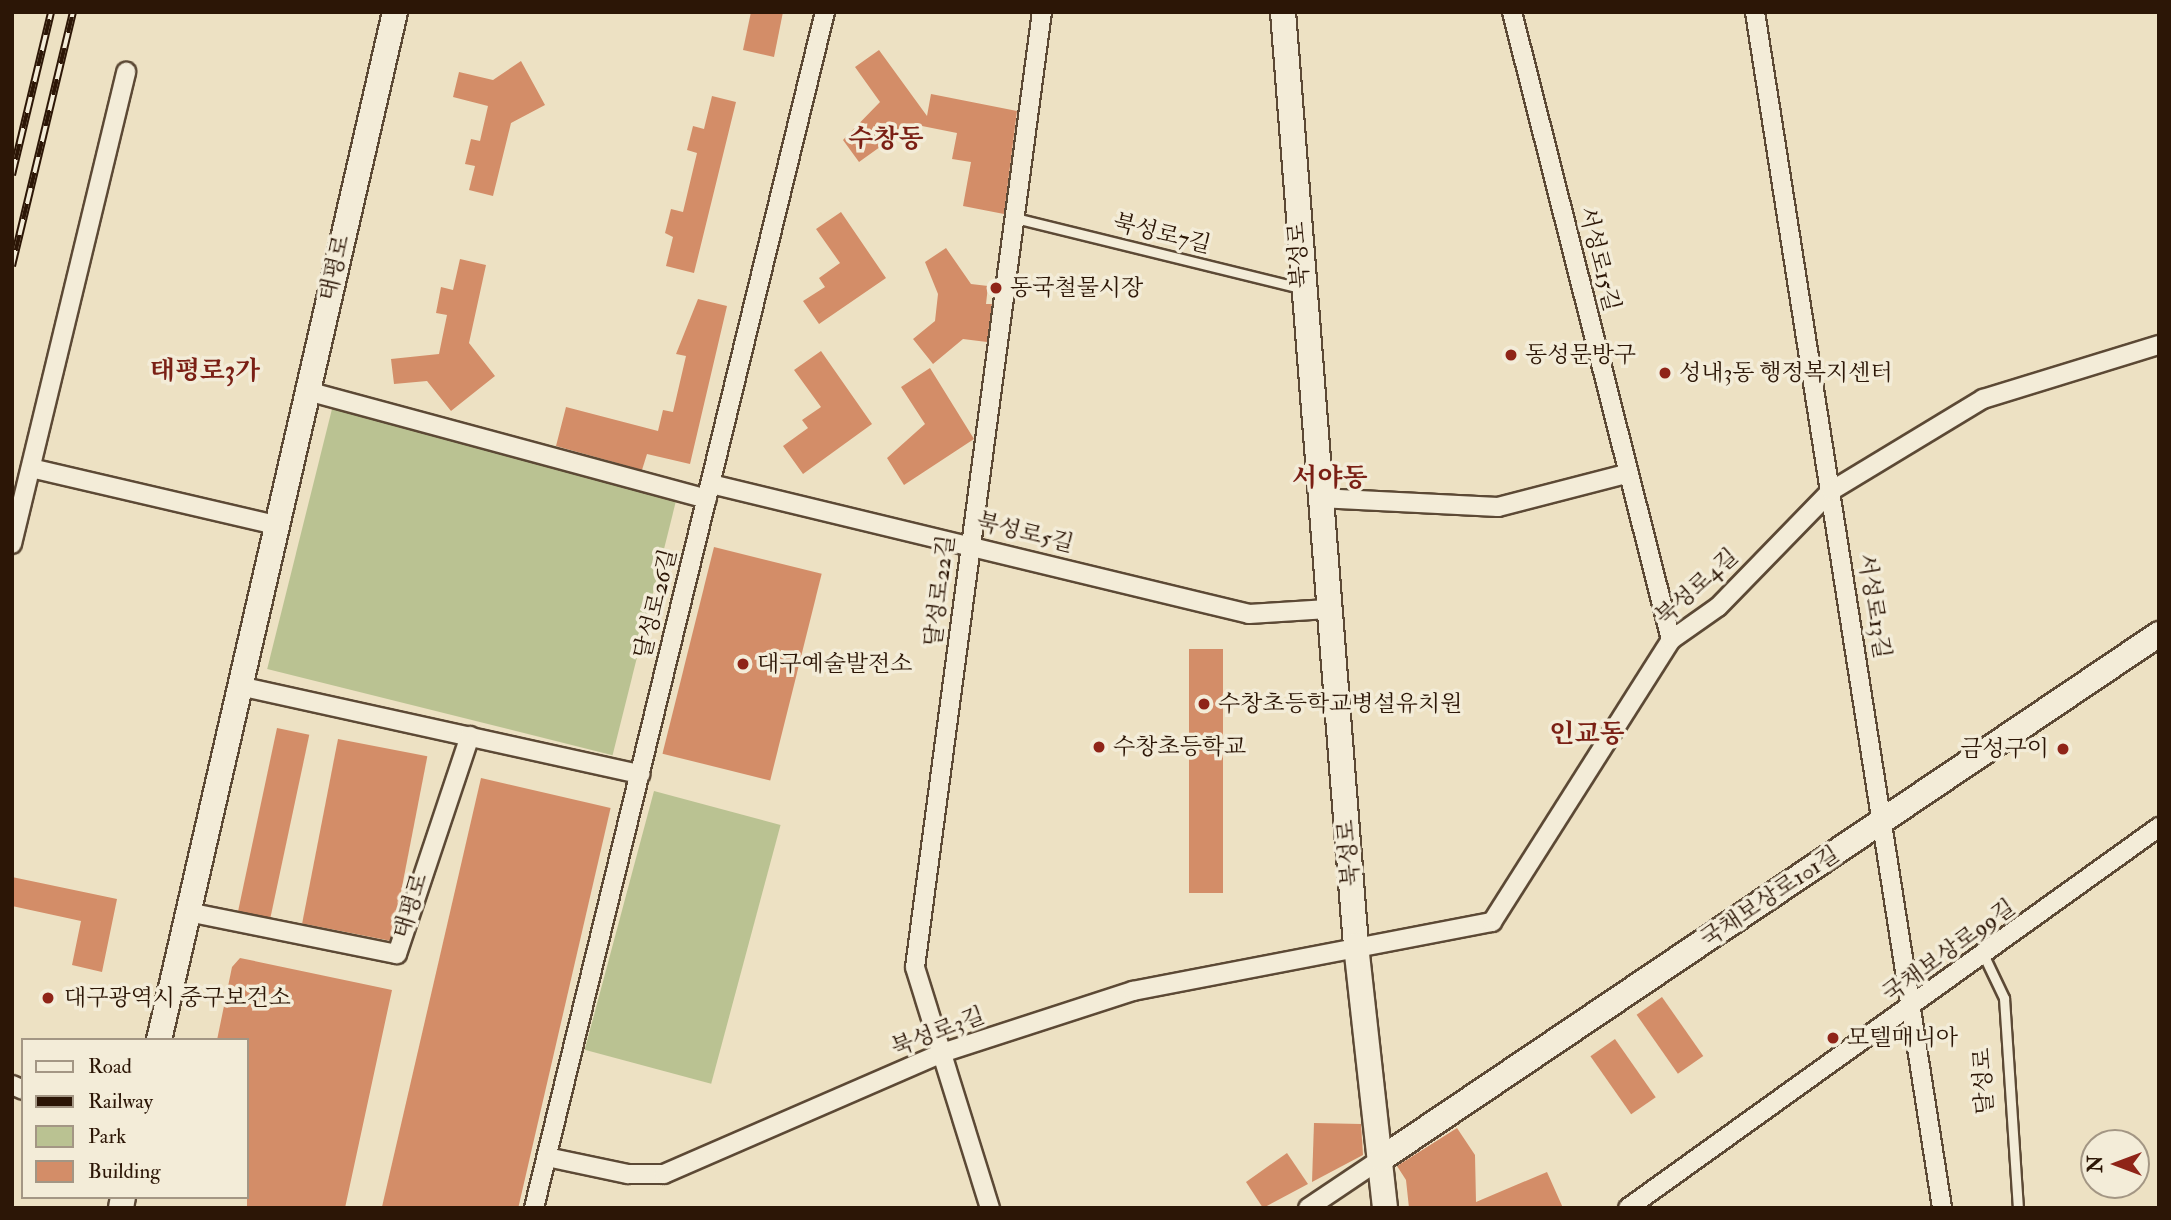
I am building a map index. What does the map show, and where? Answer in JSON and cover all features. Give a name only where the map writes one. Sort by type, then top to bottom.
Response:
[{"type":"street","name":"태평로","points":[[159,1038],[275,525],[395,12]]},
{"type":"street","name":"달성로26길","points":[[534,1208],[825,12]]},
{"type":"street","name":"달성로22길","points":[[990,1208],[915,967],[1042,12]]},
{"type":"street","name":"북성로","points":[[1283,12],[1301,288],[1356,944],[1385,1208]]},
{"type":"street","name":"서성로15길","points":[[1511,12],[1671,640]]},
{"type":"street","name":"서성로13길","points":[[1755,12],[1942,1208]]},
{"type":"street","points":[[12,544],[125,72]]},
{"type":"street","name":"북성로4길","points":[[1356,944],[1492,922],[1671,640],[1718,607],[1831,491],[1983,399],[2159,345]]},
{"type":"street","name":"북성로5길","points":[[307,391],[709,491],[970,545],[1249,614],[1328,609]]},
{"type":"street","points":[[31,468],[275,525]]},
{"type":"street","points":[[1319,498],[1498,507],[1629,473]]},
{"type":"street","name":"국채보상로101길","points":[[1381,1159],[2159,634]]},
{"type":"street","points":[[239,686],[640,774]]},
{"type":"street","name":"태평로","points":[[188,912],[397,954],[470,736]]},
{"type":"street","name":"국채보상로99길","points":[[1628,1208],[1912,1009],[2159,827]]},
{"type":"street","name":"북성로3길","points":[[547,1157],[628,1174],[664,1174],[942,1053],[1133,990],[1356,944]]},
{"type":"street","points":[[1308,1208],[1381,1159]]},
{"type":"lane","name":"북성로7길","points":[[1013,218],[1301,288]]},
{"type":"lane","name":"달성로","points":[[1984,956],[2004,998],[2018,1208]]},
{"type":"green space","points":[[332,409],[677,495],[613,755],[267,669]]},
{"type":"green space","points":[[654,791],[781,825],[711,1084],[585,1050]]},
{"type":"building","points":[[751,12],[783,12],[774,57],[743,50]]},
{"type":"building","points":[[879,50],[927,116],[931,94],[1017,111],[1004,214],[963,206],[971,162],[952,159],[957,133],[912,124],[859,162],[843,140],[880,102],[855,67]]},
{"type":"building","points":[[521,61],[545,105],[511,123],[493,196],[469,190],[475,166],[465,164],[471,139],[480,141],[488,106],[453,97],[459,72],[493,80]]},
{"type":"building","points":[[712,96],[736,102],[694,273],[666,266],[673,237],[665,233],[671,209],[683,212],[697,153],[687,150],[693,126],[704,129]]},
{"type":"building","points":[[841,212],[886,278],[819,324],[803,301],[825,287],[819,278],[840,263],[816,229]]},
{"type":"building","points":[[946,248],[971,284],[988,286],[986,304],[992,304],[987,342],[963,339],[933,364],[913,339],[935,321],[938,294],[925,262]]},
{"type":"building","points":[[460,259],[486,265],[469,343],[495,376],[451,411],[427,381],[394,384],[391,359],[439,354],[447,315],[436,313],[441,287],[453,290]]},
{"type":"building","points":[[698,299],[727,306],[690,464],[647,454],[642,470],[556,446],[566,407],[658,431],[663,410],[673,412],[686,356],[676,354]]},
{"type":"building","points":[[821,351],[872,424],[803,474],[783,446],[808,428],[802,420],[821,407],[794,370]]},
{"type":"building","points":[[930,368],[974,439],[904,485],[887,458],[925,424],[901,387]]},
{"type":"building","name":"대구예술발전소","points":[[714,547],[822,574],[770,781],[662,754]]},
{"type":"building","points":[[1189,649],[1223,649],[1223,893],[1189,893]]},
{"type":"building","points":[[277,728],[309,735],[270,918],[238,911]]},
{"type":"building","points":[[338,739],[427,756],[391,941],[302,924]]},
{"type":"building","points":[[481,778],[611,808],[518,1208],[382,1207]]},
{"type":"building","points":[[12,877],[117,899],[102,972],[72,965],[81,921],[12,906]]},
{"type":"building","points":[[240,958],[392,990],[345,1208],[247,1208],[248,1038],[217,1038],[232,967]]},
{"type":"building","points":[[1662,997],[1703,1056],[1678,1074],[1637,1015]]},
{"type":"building","points":[[1615,1039],[1656,1097],[1631,1114],[1590,1056]]},
{"type":"building","points":[[1314,1123],[1361,1124],[1363,1155],[1312,1182]]},
{"type":"building","points":[[1457,1128],[1475,1155],[1476,1202],[1547,1172],[1563,1208],[1409,1208],[1406,1180],[1397,1166]]},
{"type":"building","points":[[1287,1153],[1308,1184],[1263,1208],[1246,1182]]},
{"type":"railway","points":[[12,175],[51,12]]},
{"type":"railway","points":[[12,266],[73,12]]},
{"type":"place","name":"동국철물시장","points":[[996,288]]},
{"type":"place","name":"동성문방구","points":[[1511,355]]},
{"type":"place","name":"성내3동 행정복지센터","points":[[1665,373]]},
{"type":"place","name":"대구예술발전소","points":[[743,664]]},
{"type":"place","name":"수창초등학교병설유치원","points":[[1204,704]]},
{"type":"place","name":"수창초등학교","points":[[1099,747]]},
{"type":"place","name":"금성구이","points":[[2063,749]]},
{"type":"place","name":"대구광역시 중구보건소","points":[[48,998]]},
{"type":"place","name":"모텔매니아","points":[[1833,1038]]},
{"type":"district","name":"수창동","points":[[886,140]]},
{"type":"district","name":"태평로3가","points":[[205,372]]},
{"type":"district","name":"서야동","points":[[1330,479]]},
{"type":"district","name":"인교동","points":[[1587,735]]}]
